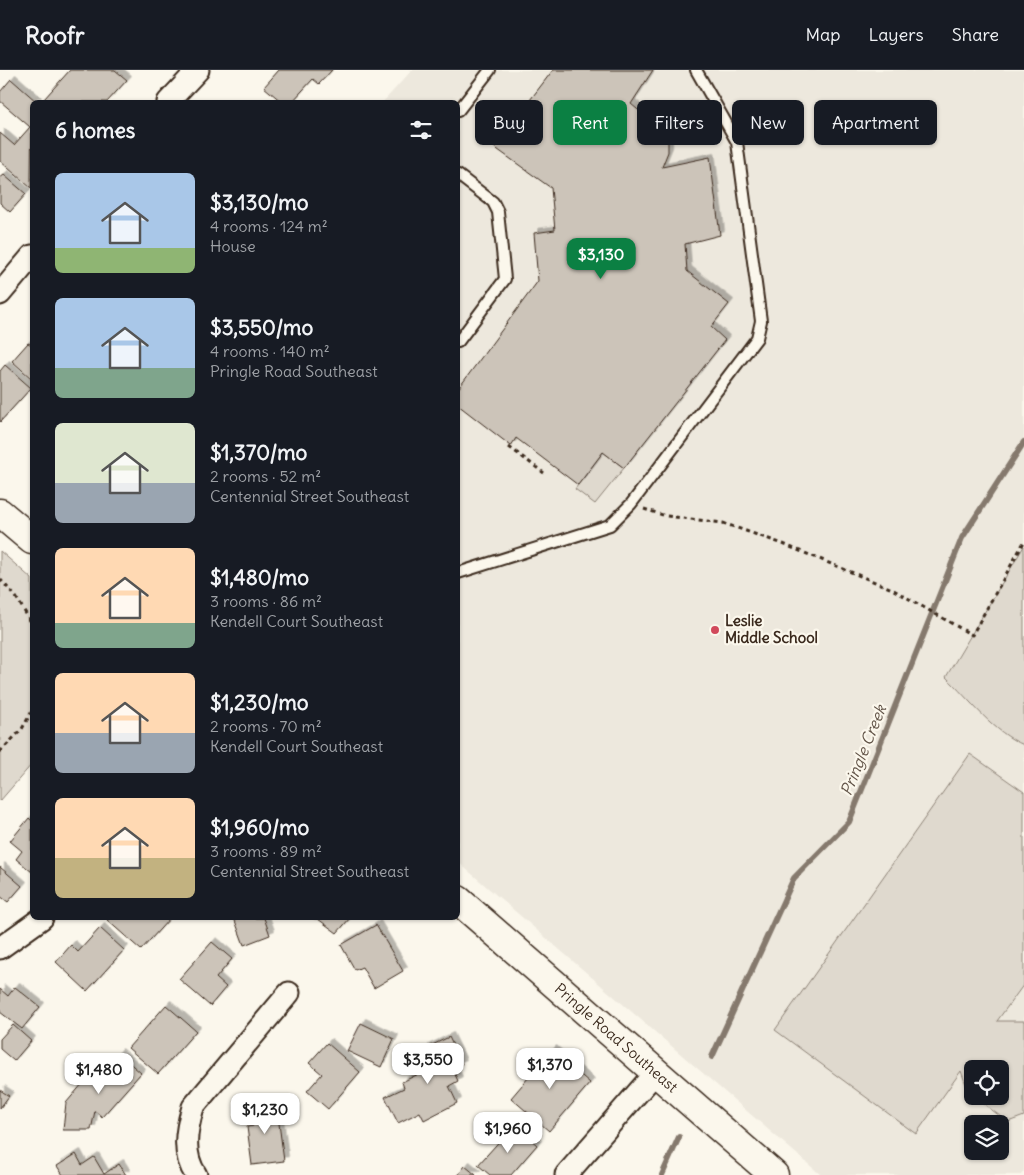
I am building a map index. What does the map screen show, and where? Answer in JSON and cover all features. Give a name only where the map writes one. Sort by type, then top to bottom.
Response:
[{"type":"main road","points":[[0,513],[30,538]]},
{"type":"main road","name":"Pringle Road Southeast","points":[[460,902],[774,1175]]},
{"type":"street","points":[[170,100],[198,70]]},
{"type":"street","points":[[0,294],[30,258]]},
{"type":"street","points":[[0,948],[39,920]]},
{"type":"street","points":[[196,1175],[190,1165],[186,1147],[186,1129],[193,1108],[288,993]]},
{"type":"street","points":[[566,1175],[655,1073]]},
{"type":"lane","points":[[460,109],[490,70]]},
{"type":"lane","points":[[460,572],[610,525],[631,504],[758,338],[761,320],[737,142],[696,70]]},
{"type":"lane","points":[[460,177],[493,202],[498,212],[505,279],[460,339]]},
{"type":"path","points":[[508,447],[544,473]]},
{"type":"path","points":[[631,504],[666,516],[723,523],[783,544],[892,589],[972,635],[1024,542]]},
{"type":"path","points":[[0,579],[16,597],[30,621]]},
{"type":"path","points":[[0,752],[22,729],[30,715]]},
{"type":"shaded area","name":"Leslie Middle School","points":[[412,70],[1024,70],[1024,546],[946,676],[992,723],[1016,742],[1024,745],[1024,792],[970,754],[961,1071],[964,1079],[964,1105],[985,1105],[999,1115],[964,1115],[964,1160],[1009,1160],[1009,1122],[1024,1116],[1024,1171],[1021,1175],[821,1175],[460,864],[460,100],[385,100]]},
{"type":"shaded area","points":[[603,452],[624,468],[595,504],[575,489]]},
{"type":"shaded area","points":[[1024,546],[1024,745],[1013,740],[992,724],[946,677]]},
{"type":"shaded area","points":[[0,551],[30,577],[30,766],[0,801]]},
{"type":"shaded area","points":[[970,754],[1024,792],[1024,984],[997,1021],[1024,1021],[1024,1116],[1009,1122],[1009,1115],[999,1115],[985,1105],[1009,1105],[1009,1060],[964,1060],[964,1079],[961,1071],[916,1134],[775,1030]]},
{"type":"shaded area","points":[[1024,984],[1024,1021],[996,1022]]},
{"type":"building","points":[[70,70],[115,70],[127,80],[109,100],[44,99]]},
{"type":"building","points":[[279,70],[332,70],[319,84],[313,79],[294,100],[280,100],[264,87]]},
{"type":"building","points":[[553,70],[653,70],[631,104],[637,109],[637,145],[668,145],[668,152],[662,167],[710,157],[720,235],[685,244],[687,271],[729,304],[711,327],[725,340],[624,468],[603,452],[578,485],[516,438],[511,446],[460,407],[460,386],[538,281],[534,233],[555,230],[551,188],[494,147],[496,145],[543,145],[543,100],[530,100]]},
{"type":"building","points":[[11,79],[35,100],[30,100],[30,127],[0,101],[0,92]]},
{"type":"building","points":[[30,127],[30,187],[0,161],[0,133],[14,145]]},
{"type":"building","points":[[4,175],[26,194],[10,212],[0,203],[0,178]]},
{"type":"building","points":[[28,343],[30,344],[30,377],[12,361]]},
{"type":"building","points":[[5,365],[30,389],[0,422],[0,371]]},
{"type":"building","points":[[29,818],[30,870],[16,859],[22,851],[10,841]]},
{"type":"building","points":[[0,867],[22,886],[8,902],[0,896]]},
{"type":"building","points":[[107,920],[168,920],[141,950]]},
{"type":"building","points":[[235,920],[265,920],[270,935],[244,945]]},
{"type":"building","points":[[319,920],[348,920],[337,933]]},
{"type":"building","points":[[376,925],[403,971],[374,988],[362,967],[355,970],[341,945]]},
{"type":"building","points":[[100,928],[124,950],[87,991],[56,962],[71,945],[78,952]]},
{"type":"building","points":[[212,942],[232,959],[216,978],[226,987],[210,1006],[179,979]]},
{"type":"building","points":[[15,987],[40,1007],[22,1029],[0,1012],[0,989],[8,996]]},
{"type":"building","points":[[166,1005],[196,1031],[158,1074],[128,1048]]},
{"type":"building","points":[[361,1023],[394,1039],[381,1067],[347,1051]]},
{"type":"building","points":[[13,1025],[31,1041],[14,1061],[0,1049],[0,1039]]},
{"type":"building","points":[[449,1037],[462,1064],[452,1068],[458,1081],[449,1086],[457,1103],[424,1120],[420,1112],[398,1123],[385,1097],[404,1088],[402,1082],[433,1067],[424,1049]]},
{"type":"building","points":[[327,1043],[360,1072],[328,1109],[307,1091],[322,1074],[309,1063]]},
{"type":"building","points":[[552,1050],[590,1083],[549,1131],[511,1098]]},
{"type":"building","points":[[118,1053],[141,1073],[102,1117],[95,1111],[91,1130],[63,1130],[66,1103],[89,1076],[95,1082]]},
{"type":"building","points":[[0,1090],[9,1096],[0,1108]]},
{"type":"building","points":[[276,1101],[284,1161],[252,1165],[247,1127],[253,1126],[251,1105]]},
{"type":"building","points":[[514,1125],[537,1145],[511,1175],[490,1175],[478,1165]]},
{"type":"building","points":[[76,1154],[82,1165],[94,1157],[104,1174],[119,1164],[126,1175],[63,1175],[57,1166]]},
{"type":"building","points":[[465,1166],[476,1175],[458,1175]]},
{"type":"waterway","name":"Pringle Creek","points":[[712,1057],[794,878],[849,822],[962,538],[1024,442]]},
{"type":"waterway","name":"Pringle Creek","points":[[662,1175],[679,1137]]},
{"type":"place","name":"Leslie Middle School","points":[[715,630]]}]
